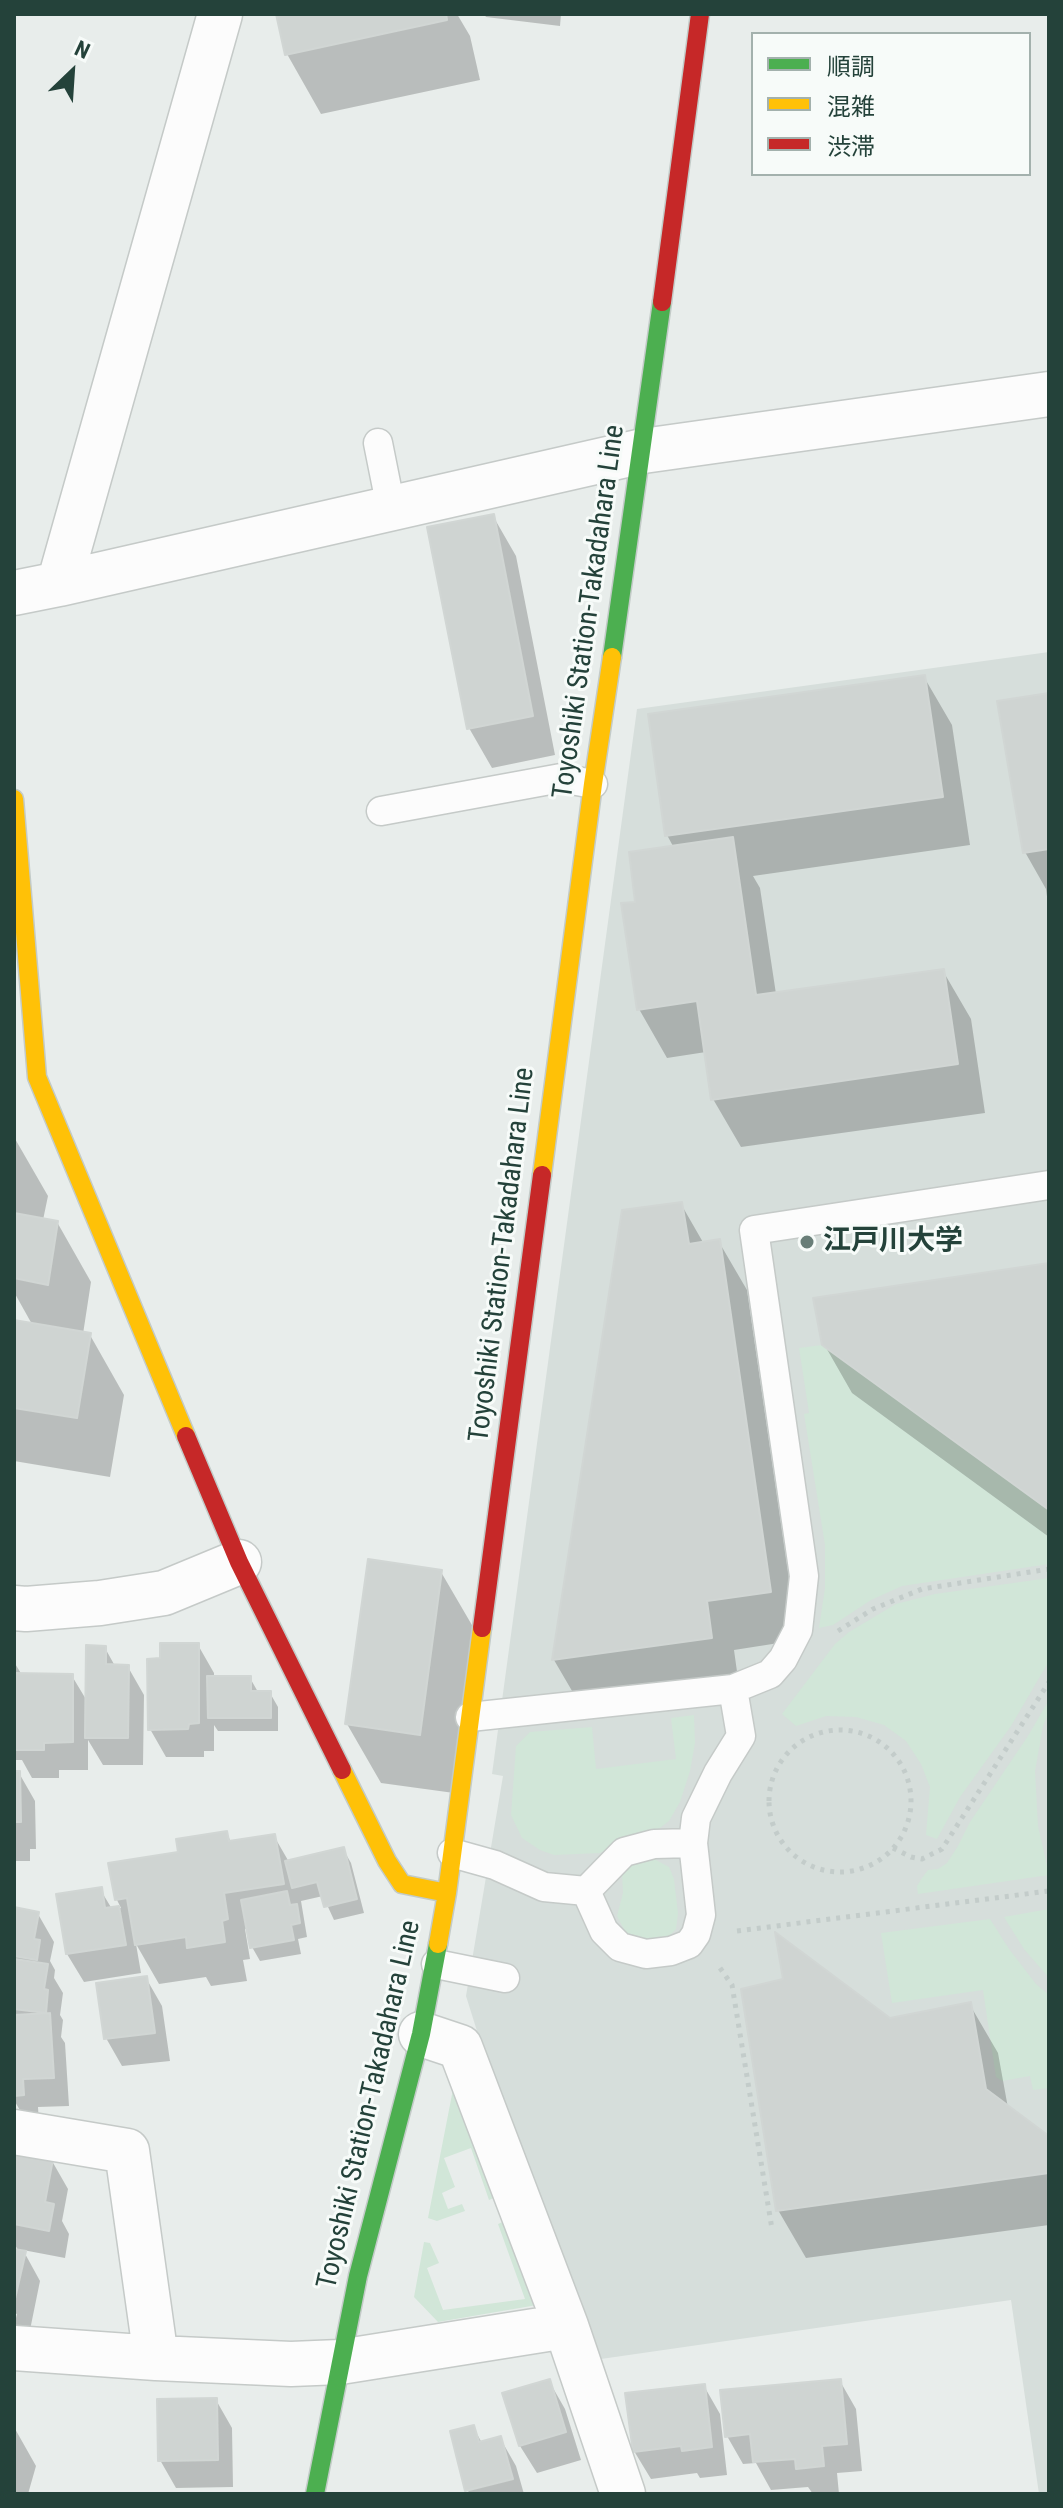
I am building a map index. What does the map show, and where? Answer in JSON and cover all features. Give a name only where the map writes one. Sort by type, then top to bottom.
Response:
[{"type":"main road","name":"Toyoshiki Station-Takadahara Line","points":[[315,2494],[358,2276],[421,2034],[436,1964],[593,784],[643,451],[700,14]]},
{"type":"main road","points":[[14,799],[26,1079],[239,1562],[387,1861],[402,1884],[447,1893]]},
{"type":"street","points":[[59,584],[220,14]]},
{"type":"street","points":[[14,593],[59,584],[146,554],[391,508],[643,451],[1049,394]]},
{"type":"street","points":[[14,1608],[100,1603],[164,1593],[239,1562]]},
{"type":"street","points":[[421,2034],[460,2047],[566,2326],[623,2494]]},
{"type":"street","points":[[14,2132],[127,2151],[156,2358]]},
{"type":"street","points":[[14,2348],[291,2364],[340,2362],[566,2326]]},
{"type":"lane","points":[[378,443],[391,508]]},
{"type":"lane","points":[[381,811],[561,778],[593,784]]},
{"type":"lane","points":[[470,1717],[733,1689],[770,1674],[783,1659],[798,1630],[804,1576],[754,1230],[1049,1185]]},
{"type":"lane","points":[[586,1891],[604,1931],[620,1947],[646,1954],[671,1951],[689,1944],[696,1934],[701,1915],[693,1843],[696,1818],[741,1736],[733,1689]]},
{"type":"lane","points":[[586,1891],[624,1852],[654,1844],[693,1843]]},
{"type":"lane","points":[[452,1853],[495,1865],[544,1887],[586,1891]]},
{"type":"lane","points":[[436,1964],[505,1978]]},
{"type":"path","points":[[830,1642],[837,1632],[873,1609],[922,1589],[1049,1569]]},
{"type":"path","points":[[893,1848],[922,1859],[942,1849],[1049,1682]]},
{"type":"path","points":[[833,1729],[857,1731],[878,1740],[896,1755],[908,1775],[912,1799],[909,1821],[899,1843],[893,1848],[882,1859],[860,1870],[837,1873],[813,1867],[793,1855],[778,1836],[769,1814],[769,1790],[777,1767],[791,1748],[811,1735],[833,1729]]},
{"type":"path","points":[[696,1934],[769,1928],[1049,1891]]},
{"type":"path","points":[[696,1934],[732,1985],[772,2229]]},
{"type":"shaded area","name":"江戸川大学","points":[[1049,652],[1049,2494],[1039,2494],[1011,2300],[594,2360],[510,2136],[466,1996],[503,1776],[492,1774],[637,709]]},
{"type":"green space","points":[[822,1345],[1049,1510],[1049,1564],[902,1586],[871,1600],[833,1625],[819,1628],[825,1588],[825,1545],[804,1414],[809,1413],[799,1348]]},
{"type":"green space","points":[[1049,1578],[1049,1661],[1011,1726],[960,1797],[937,1839],[926,1835],[930,1787],[921,1764],[906,1741],[884,1725],[856,1717],[826,1716],[796,1726],[782,1714],[835,1644],[896,1604],[935,1594]]},
{"type":"green space","points":[[1049,1700],[1035,1771],[1038,1826],[1049,1875],[918,1894],[917,1886],[928,1870],[938,1869],[947,1863]]},
{"type":"green space","points":[[694,1715],[695,1743],[690,1771],[680,1802],[669,1821],[657,1830],[640,1832],[600,1853],[554,1855],[522,1838],[511,1815],[516,1746],[530,1732],[592,1727],[596,1769],[676,1759],[671,1718]]},
{"type":"green space","points":[[643,1858],[654,1859],[669,1867],[674,1879],[678,1913],[676,1929],[667,1938],[638,1941],[626,1933],[617,1916],[623,1893],[622,1873],[628,1863]]},
{"type":"green space","points":[[1049,1909],[1049,1978],[1024,1949],[1004,1917]]},
{"type":"green space","points":[[990,1919],[1036,1984],[1049,1995],[1049,2088],[1033,2090],[1030,2076],[1002,2081],[996,2077],[983,1990],[892,2003],[881,1933]]},
{"type":"green space","points":[[455,2079],[496,2197],[489,2200],[471,2148],[444,2158],[455,2187],[442,2193],[448,2209],[462,2204],[465,2211],[437,2221],[428,2218]]},
{"type":"green space","points":[[505,2221],[537,2305],[438,2322],[414,2297],[424,2242],[430,2243],[439,2263],[427,2268],[443,2310],[525,2299],[498,2224]]},
{"type":"building","points":[[276,14],[446,14],[447,20],[285,55]]},
{"type":"building","points":[[494,514],[533,716],[467,729],[427,527]]},
{"type":"building","points":[[925,675],[943,797],[665,836],[648,714]]},
{"type":"building","points":[[1049,693],[1049,849],[1023,853],[997,701]]},
{"type":"building","points":[[733,837],[756,995],[944,969],[958,1064],[711,1100],[697,1001],[637,1010],[621,903],[635,902],[629,852]]},
{"type":"building","points":[[682,1202],[689,1244],[720,1239],[771,1592],[707,1601],[712,1638],[552,1660],[622,1210]]},
{"type":"building","points":[[14,1213],[58,1221],[48,1285],[14,1278]]},
{"type":"building","points":[[1049,1263],[1049,1510],[822,1345],[813,1298]]},
{"type":"building","points":[[14,1320],[91,1333],[77,1418],[14,1408]]},
{"type":"building","points":[[368,1559],[442,1570],[420,1735],[345,1724]]},
{"type":"building","points":[[160,1643],[199,1643],[199,1723],[189,1724],[188,1729],[148,1730],[147,1659],[160,1658]]},
{"type":"building","points":[[86,1645],[106,1646],[106,1664],[129,1665],[128,1738],[85,1738]]},
{"type":"building","points":[[14,1673],[73,1674],[73,1742],[44,1743],[44,1750],[14,1750]]},
{"type":"building","points":[[207,1676],[251,1676],[251,1691],[271,1691],[271,1718],[208,1718]]},
{"type":"building","points":[[14,1771],[20,1771],[21,1822],[15,1822],[15,1834],[14,1834]]},
{"type":"building","points":[[227,1831],[229,1841],[275,1834],[284,1884],[224,1893],[228,1919],[222,1921],[225,1942],[187,1948],[186,1937],[135,1945],[127,1898],[115,1900],[108,1863],[178,1852],[176,1839]]},
{"type":"building","points":[[344,1847],[357,1899],[324,1907],[317,1882],[292,1888],[285,1861]]},
{"type":"building","points":[[102,1887],[105,1908],[119,1906],[126,1945],[66,1954],[56,1894]]},
{"type":"building","points":[[287,1891],[290,1905],[297,1904],[300,1923],[291,1925],[294,1940],[250,1948],[241,1900]]},
{"type":"building","points":[[14,1907],[39,1912],[34,1939],[40,1940],[37,1960],[14,1956]]},
{"type":"building","points":[[775,1932],[890,2018],[971,2002],[986,2089],[1049,2136],[1049,2173],[776,2211],[741,1989],[783,1979]]},
{"type":"building","points":[[14,1959],[48,1964],[44,1989],[48,1990],[46,2013],[14,2009]]},
{"type":"building","points":[[147,1976],[155,2033],[104,2039],[96,1983]]},
{"type":"building","points":[[50,2013],[54,2078],[23,2079],[24,2095],[14,2096],[14,2015]]},
{"type":"building","points":[[14,2152],[53,2159],[45,2202],[54,2204],[49,2231],[14,2224]]},
{"type":"building","points":[[14,2249],[26,2251],[14,2303]]},
{"type":"building","points":[[550,2379],[566,2432],[519,2446],[502,2393]]},
{"type":"building","points":[[841,2379],[847,2444],[822,2446],[824,2466],[796,2469],[795,2459],[753,2462],[750,2434],[725,2437],[720,2390]]},
{"type":"building","points":[[705,2384],[712,2447],[682,2451],[681,2446],[633,2452],[625,2393]]},
{"type":"building","points":[[217,2398],[218,2460],[158,2461],[157,2399]]},
{"type":"building","points":[[474,2425],[479,2442],[501,2436],[513,2479],[465,2491],[450,2431]]},
{"type":"traffic: fast","points":[[612,657],[662,302]]},
{"type":"traffic: fast","points":[[315,2494],[358,2276],[421,2034],[438,1944]]},
{"type":"traffic: slow","points":[[542,1175],[612,657]]},
{"type":"traffic: slow","points":[[14,799],[37,1077],[186,1436]]},
{"type":"traffic: slow","points":[[438,1944],[482,1628]]},
{"type":"traffic: slow","points":[[342,1770],[387,1861],[402,1884],[447,1893]]},
{"type":"traffic: jam","points":[[662,302],[700,14]]},
{"type":"traffic: jam","points":[[482,1628],[542,1175]]},
{"type":"traffic: jam","points":[[186,1436],[239,1562],[342,1770]]},
{"type":"place","name":"江戸川大学","points":[[807,1242]]}]
